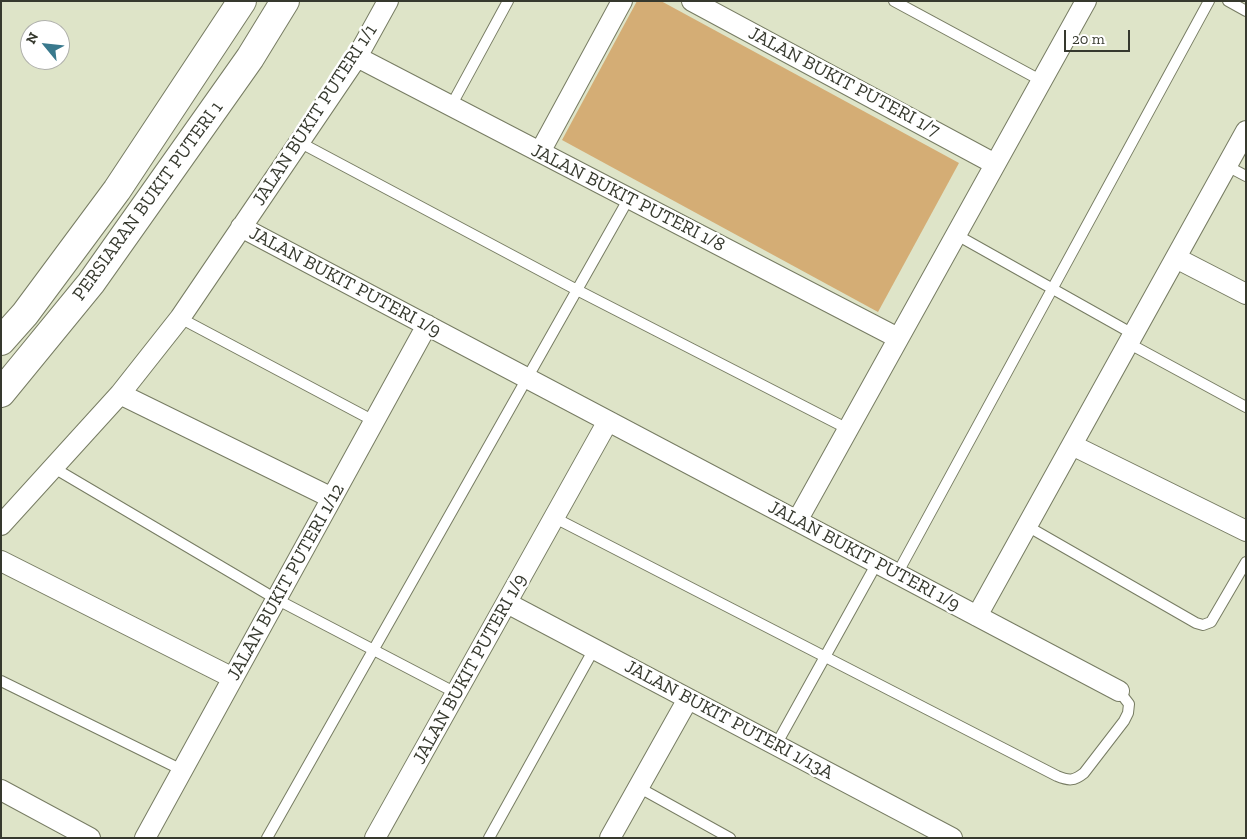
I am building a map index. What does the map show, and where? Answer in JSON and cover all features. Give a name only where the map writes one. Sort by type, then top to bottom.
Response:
[{"type":"street","name":"PERSIARAN BUKIT PUTERI 1","points":[[1,341],[25,314],[117,190],[242,1]]},
{"type":"street","name":"PERSIARAN BUKIT PUTERI 1","points":[[1,393],[91,283],[250,58],[285,1]]},
{"type":"street","name":"JALAN BUKIT PUTERI 1/1","points":[[1,525],[120,394],[180,318],[357,57],[388,1]]},
{"type":"street","points":[[540,152],[622,1]]},
{"type":"street","name":"JALAN BUKIT PUTERI 1/7","points":[[692,1],[995,164]]},
{"type":"street","points":[[797,521],[1086,1]]},
{"type":"street","name":"JALAN BUKIT PUTERI 1/8","points":[[357,57],[898,338]]},
{"type":"street","points":[[977,616],[1246,131]]},
{"type":"street","points":[[136,160],[164,182]]},
{"type":"street","name":"JALAN BUKIT PUTERI 1/9","points":[[242,227],[1119,691]]},
{"type":"street","points":[[1176,258],[1246,294]]},
{"type":"street","name":"JALAN BUKIT PUTERI 1/12","points":[[145,838],[427,325]]},
{"type":"street","points":[[120,394],[332,498]]},
{"type":"street","name":"JALAN BUKIT PUTERI 1/9","points":[[375,838],[608,422]]},
{"type":"street","points":[[1072,444],[1246,531]]},
{"type":"street","points":[[1,561],[233,678]]},
{"type":"street","name":"JALAN BUKIT PUTERI 1/13A","points":[[507,603],[952,838]]},
{"type":"street","points":[[610,838],[688,698]]},
{"type":"street","points":[[1,790],[90,838]]},
{"type":"lane","points":[[451,106],[508,1]]},
{"type":"lane","points":[[894,1],[1042,81]]},
{"type":"lane","points":[[897,574],[1209,1]]},
{"type":"lane","points":[[1228,1],[1246,11]]},
{"type":"lane","points":[[299,142],[577,290],[848,429]]},
{"type":"lane","points":[[1227,166],[1246,176]]},
{"type":"lane","points":[[267,838],[629,198]]},
{"type":"lane","points":[[955,234],[1052,288],[1246,407]]},
{"type":"lane","points":[[180,318],[374,421]]},
{"type":"lane","points":[[54,468],[276,599],[456,693]]},
{"type":"lane","points":[[555,518],[1068,781],[1076,780],[1084,773],[1124,721],[1128,713],[1129,704],[1119,691]]},
{"type":"lane","points":[[1027,526],[1203,625],[1211,622],[1246,562]]},
{"type":"lane","points":[[776,745],[877,563]]},
{"type":"lane","points":[[489,838],[594,649]]},
{"type":"lane","points":[[1,681],[182,770]]},
{"type":"lane","points":[[638,787],[730,838]]},
{"type":"shaded area","points":[[637,1],[661,1],[959,163],[878,312],[562,140]]}]
